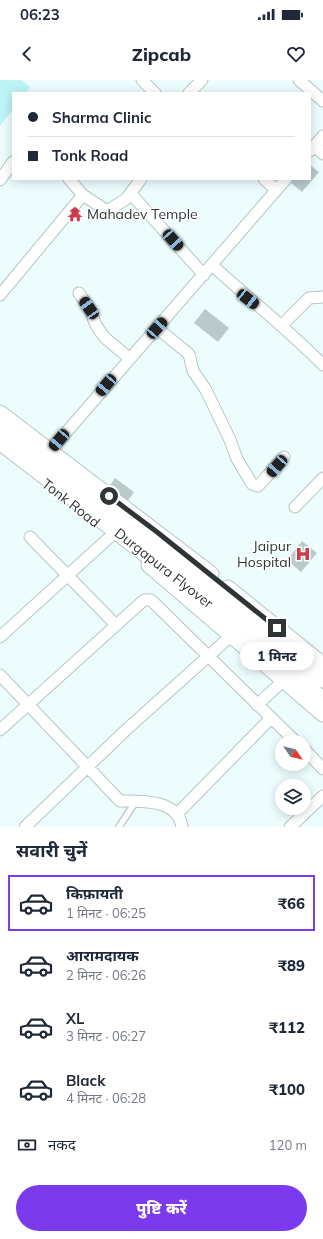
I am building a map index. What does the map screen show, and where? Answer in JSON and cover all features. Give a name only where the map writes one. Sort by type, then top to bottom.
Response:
[{"type":"main road","name":"Durgapura Flyover","points":[[0,424],[201,577],[323,679]]},
{"type":"main road","name":"Durgapura Flyover","points":[[0,441],[179,579],[323,701]]},
{"type":"street","points":[[142,80],[154,92]]},
{"type":"street","points":[[190,92],[202,80]]},
{"type":"street","points":[[299,80],[323,101]]},
{"type":"street","points":[[323,136],[313,148],[323,154]]},
{"type":"street","points":[[0,180],[12,163]]},
{"type":"street","points":[[70,180],[83,195],[107,211],[126,199],[140,180]]},
{"type":"street","points":[[265,180],[276,190]]},
{"type":"street","points":[[50,451],[129,358],[157,328],[285,180]]},
{"type":"street","points":[[131,194],[204,274]]},
{"type":"street","points":[[0,295],[83,195]]},
{"type":"street","points":[[212,265],[248,299],[282,325],[323,365]]},
{"type":"street","points":[[79,293],[89,308],[96,325],[104,337],[129,358]]},
{"type":"street","points":[[282,325],[308,298],[323,297]]},
{"type":"street","points":[[157,328],[189,354],[193,371],[206,390],[230,440],[237,459],[252,484],[258,486],[284,457]]},
{"type":"street","name":"Tonk Road","points":[[0,414],[157,532],[323,665]]},
{"type":"street","name":"Tonk Road","points":[[0,449],[112,535],[323,714]]},
{"type":"street","points":[[295,507],[323,478]]},
{"type":"street","points":[[0,637],[112,535]]},
{"type":"street","points":[[30,537],[116,625]]},
{"type":"street","points":[[0,730],[144,600],[151,600],[289,735]]},
{"type":"street","points":[[25,827],[88,766],[232,636]]},
{"type":"street","points":[[0,675],[120,801],[157,803],[177,814],[182,827]]},
{"type":"street","points":[[257,705],[284,680]]},
{"type":"street","points":[[177,814],[271,718]]},
{"type":"street","points":[[311,756],[323,769]]},
{"type":"street","points":[[290,827],[323,796]]},
{"type":"lane","points":[[119,827],[136,801]]},
{"type":"shaded area","points":[[0,80],[21,80],[30,87],[27,92],[12,92],[12,110],[0,126]]},
{"type":"building","points":[[311,166],[319,172],[302,192],[289,181],[311,180]]},
{"type":"building","name":"Mahadev Temple","points":[[75,207],[81,213],[75,220],[69,215]]},
{"type":"building","points":[[205,309],[229,328],[218,342],[194,323]]},
{"type":"building","points":[[115,478],[134,492],[125,505],[106,491]]},
{"type":"building","points":[[302,541],[317,553],[301,572],[287,560]]},
{"type":"place","name":"Mahadev Temple","points":[[75,214]]},
{"type":"place","name":"Jaipur Hospital","points":[[303,554]]},
{"type":"route","points":[[109,496],[208,572],[277,628]]}]
